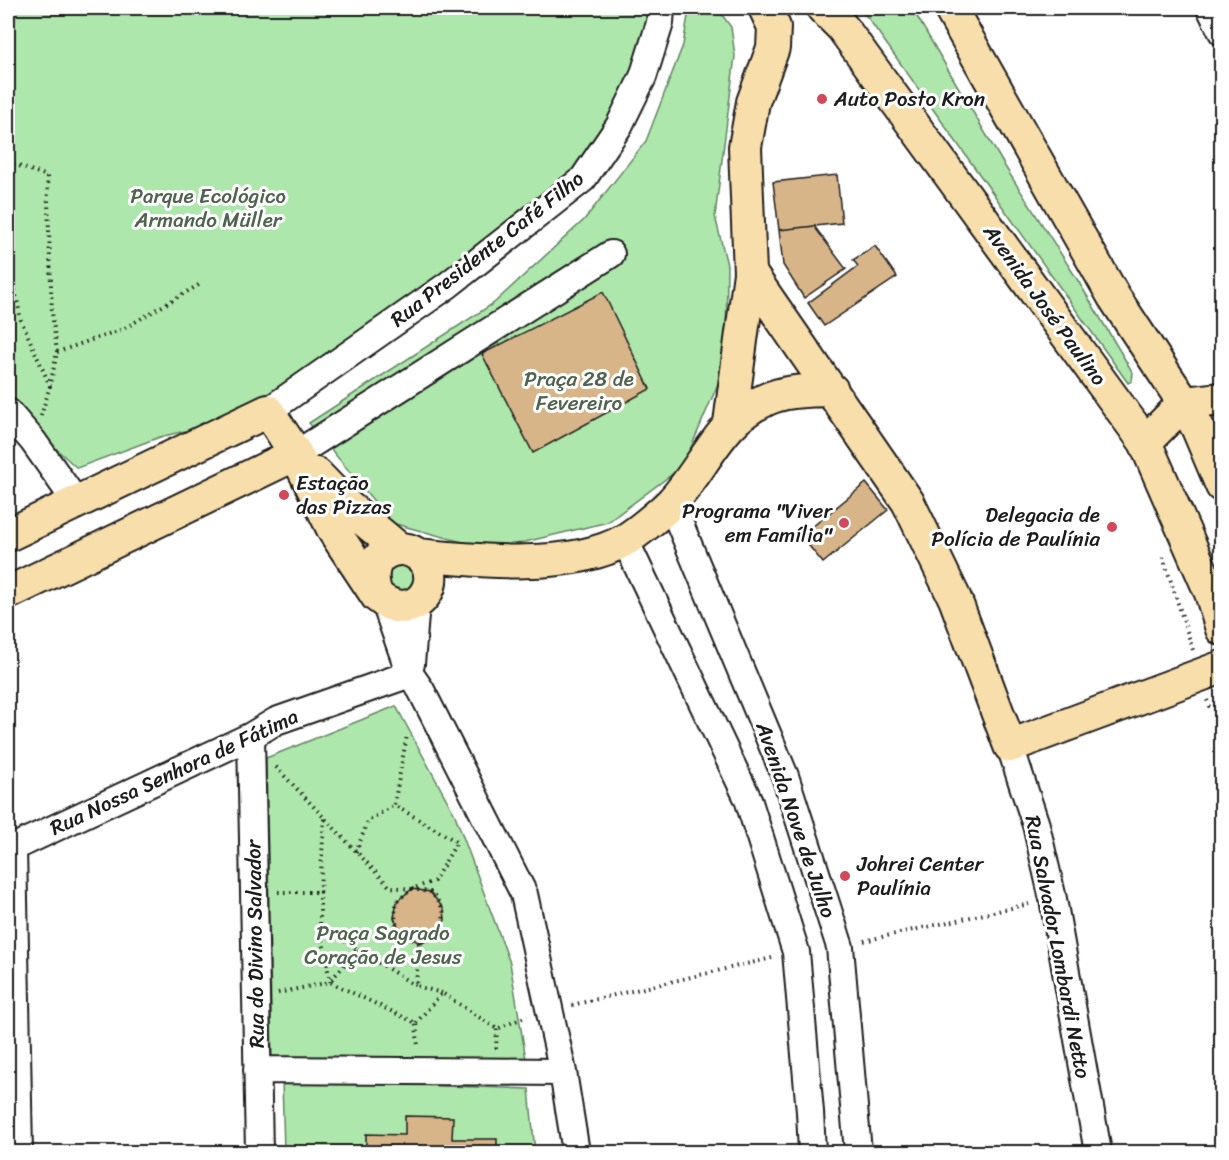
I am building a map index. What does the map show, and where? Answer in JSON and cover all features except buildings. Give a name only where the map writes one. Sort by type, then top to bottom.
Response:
[{"type":"main road","points":[[730,423],[750,273],[746,147],[753,102],[773,48],[774,27],[765,8]]},
{"type":"main road","name":"Avenida José Paulino","points":[[823,8],[842,27],[1145,442],[1211,593],[1221,629]]},
{"type":"main road","points":[[950,8],[1114,297],[1184,403],[1198,429],[1221,486]]},
{"type":"main road","name":"Rua Salvador Lombardi Netto","points":[[750,273],[908,502],[955,599],[1010,746]]},
{"type":"main road","points":[[296,454],[347,506],[409,552],[424,560],[430,575],[428,590],[400,599],[372,586],[374,566],[388,551],[409,552],[494,562],[562,558],[595,552],[625,540],[671,503],[730,423],[765,400],[792,393],[832,390]]},
{"type":"main road","points":[[1145,442],[1184,403],[1221,399]]},
{"type":"main road","points":[[8,535],[268,411],[296,454],[334,531],[400,599]]},
{"type":"main road","points":[[11,590],[296,454]]},
{"type":"main road","points":[[400,599],[494,562]]},
{"type":"main road","points":[[1010,746],[1221,667]]},
{"type":"street","name":"Rua Presidente Café Filho","points":[[268,411],[448,285],[583,179],[619,126],[643,77],[660,23],[661,8]]},
{"type":"street","points":[[1210,8],[1221,32]]},
{"type":"street","points":[[296,454],[612,254]]},
{"type":"street","points":[[8,412],[33,441],[76,502]]},
{"type":"street","name":"Avenida Nove de Julho","points":[[671,503],[784,776],[840,947],[858,1152]]},
{"type":"street","name":"Avenida Nove de Julho","points":[[625,540],[748,799],[796,952],[812,1152]]},
{"type":"street","points":[[400,599],[410,674],[421,690],[524,894],[563,1072],[576,1152]]},
{"type":"street","name":"Rua Nossa Senhora de Fátima","points":[[10,849],[250,736],[276,721],[410,674]]},
{"type":"street","name":"Rua do Divino Salvador","points":[[250,736],[259,1152]]},
{"type":"street","name":"Rua Salvador Lombardi Netto","points":[[1010,746],[1035,825],[1053,898],[1098,1152]]},
{"type":"street","points":[[10,849],[19,1152]]},
{"type":"street","points":[[257,1070],[563,1072]]},
{"type":"path","points":[[8,162],[47,176],[52,313],[57,352],[50,386],[21,320],[15,290]]},
{"type":"path","points":[[57,352],[123,329],[202,282]]},
{"type":"path","points":[[356,852],[368,821],[394,805],[407,735]]},
{"type":"path","points":[[274,765],[390,887],[430,892],[444,909],[445,920],[436,937],[419,943]]},
{"type":"path","points":[[394,805],[457,842],[434,881],[412,889],[397,901],[394,918],[400,930],[419,943]]},
{"type":"path","points":[[324,817],[320,924],[330,982]]},
{"type":"path","points":[[278,892],[320,892]]},
{"type":"path","points":[[840,947],[1053,898]]},
{"type":"path","points":[[320,924],[416,986],[442,993],[496,1029]]},
{"type":"path","points":[[416,986],[419,943]]},
{"type":"path","points":[[274,994],[330,982],[358,950]]},
{"type":"path","points":[[496,1029],[519,1018],[796,952]]},
{"type":"path","points":[[330,982],[416,1023]]},
{"type":"path","points":[[419,1054],[416,1023],[442,993]]},
{"type":"path","points":[[496,1029],[496,1053]]},
{"type":"green space","name":"Parque Ecológico Armando Müller","points":[[8,8],[661,8],[583,179],[268,411],[160,437],[77,468],[42,436],[8,395]]},
{"type":"green space","name":"Praça 28 de Fevereiro","points":[[717,8],[731,27],[735,56],[715,216],[727,265],[726,365],[683,466],[608,522],[492,550],[392,523],[309,423],[494,303],[584,220],[646,141],[683,45],[689,10]]},
{"type":"green space","points":[[858,8],[912,8],[1004,165],[1077,279],[1133,373],[1132,381],[1128,383],[868,18]]},
{"type":"green space","points":[[399,563],[411,568],[417,579],[402,603],[378,575]]},
{"type":"green space","name":"Praça Sagrado Coração de Jesus","points":[[396,706],[455,815],[510,963],[526,1059],[272,1057],[266,758]]},
{"type":"green space","points":[[282,1080],[529,1089],[535,1152],[284,1152]]},
{"type":"place","name":"Auto Posto Kron","points":[[822,99]]},
{"type":"place","name":"Estação das Pizzas","points":[[284,495]]},
{"type":"place","name":"Programa \"Viver em Família\"","points":[[844,523]]},
{"type":"place","name":"Delegacia de Polícia de Paulínia","points":[[1112,527]]},
{"type":"place","name":"Johrei Center Paulínia","points":[[845,876]]}]
